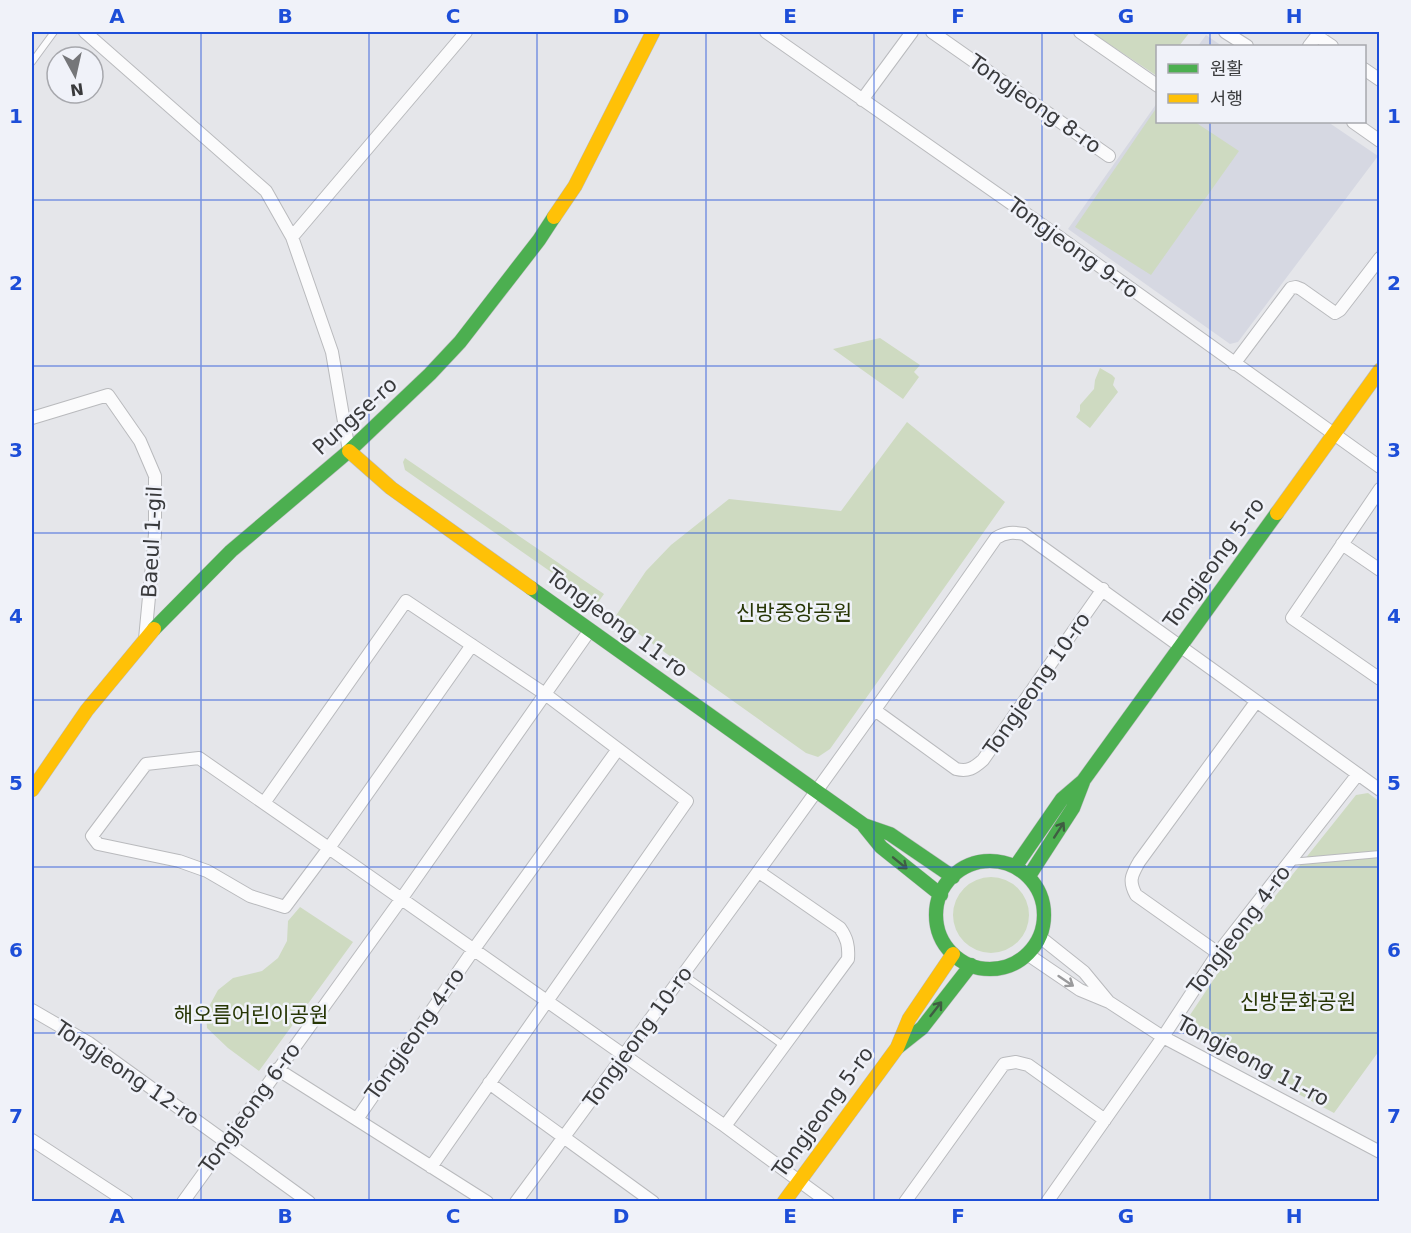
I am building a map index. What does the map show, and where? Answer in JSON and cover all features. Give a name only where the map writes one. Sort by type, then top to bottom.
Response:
[{"type":"street","points":[[85,32],[266,191],[292,237],[332,352],[349,451]]},
{"type":"street","points":[[292,237],[466,32]]},
{"type":"street","name":"Pungse-ro","points":[[32,790],[87,710],[145,639],[231,551],[349,451],[430,374],[460,342],[538,240],[575,186],[653,32]]},
{"type":"street","name":"Tongjeong 9-ro","points":[[766,32],[1052,232],[1380,467]]},
{"type":"street","points":[[862,100],[912,32]]},
{"type":"street","name":"Tongjeong 8-ro","points":[[932,32],[1109,156]]},
{"type":"street","points":[[1080,32],[1156,85]]},
{"type":"street","points":[[1226,32],[1246,45]]},
{"type":"street","points":[[1318,34],[1331,45]]},
{"type":"street","points":[[1366,70],[1380,80]]},
{"type":"street","points":[[1354,123],[1380,141]]},
{"type":"street","points":[[1234,364],[1291,288],[1301,289],[1335,313],[1340,310],[1380,258]]},
{"type":"street","name":"Tongjeong 5-ro","points":[[1083,781],[1380,370]]},
{"type":"street","name":"Baeul 1-gil","points":[[32,418],[108,395],[140,441],[155,476],[155,534],[145,639]]},
{"type":"street","name":"Tongjeong 11-ro","points":[[349,451],[391,488],[864,825]]},
{"type":"street","points":[[1380,489],[1292,618],[1380,679]]},
{"type":"street","name":"Tongjeong 10-ro","points":[[516,1202],[876,711],[996,538],[1004,533],[1024,534],[1380,790]]},
{"type":"street","points":[[1342,543],[1380,570]]},
{"type":"street","name":"Tongjeong 10-ro","points":[[876,711],[956,769],[964,771],[974,768],[983,760],[1103,590]]},
{"type":"street","points":[[264,803],[406,601],[545,694],[687,801],[431,1167]]},
{"type":"street","name":"Tongjeong 6-ro","points":[[183,1202],[402,898],[590,630]]},
{"type":"street","points":[[402,898],[329,848],[199,758],[146,764],[93,836],[99,844],[179,861],[207,871],[250,896],[285,907],[329,848],[471,645]]},
{"type":"street","points":[[1218,953],[1136,895],[1131,886],[1132,876],[1139,862],[1256,702]]},
{"type":"street","points":[[474,950],[618,749]]},
{"type":"street","name":"Tongjeong 4-ro","points":[[1047,1202],[1163,1037],[1218,953],[1358,774]]},
{"type":"street","points":[[1015,867],[1062,799],[1083,781]]},
{"type":"street","points":[[1029,876],[1073,808],[1083,781]]},
{"type":"street","points":[[864,825],[890,834],[953,877]]},
{"type":"street","points":[[864,825],[881,847],[941,895]]},
{"type":"street","points":[[990,861],[1015,867],[1029,876],[1043,903],[1044,920],[1040,938],[1027,954],[1016,963],[999,968],[982,969],[953,954],[941,938],[936,921],[937,904],[944,887],[953,877],[972,864],[990,861]]},
{"type":"street","points":[[725,1126],[848,959],[847,938],[840,928],[759,872]]},
{"type":"street","name":"Tongjeong 4-ro","points":[[402,898],[725,1126],[828,1202]]},
{"type":"street","points":[[1040,938],[1084,972],[1109,1002]]},
{"type":"street","name":"Tongjeong 4-ro","points":[[357,1119],[474,950]]},
{"type":"street","points":[[897,1048],[909,1019],[953,954]]},
{"type":"street","points":[[1027,954],[1080,990],[1109,1002]]},
{"type":"street","points":[[897,1048],[922,1028],[971,965]]},
{"type":"street","name":"Tongjeong 11-ro","points":[[1109,1002],[1163,1037],[1380,1152]]},
{"type":"street","name":"Tongjeong 12-ro","points":[[32,1010],[89,1043],[309,1202]]},
{"type":"street","name":"Tongjeong 5-ro","points":[[784,1202],[897,1048]]},
{"type":"street","points":[[905,1202],[1004,1064],[1016,1062],[1028,1065],[1105,1120]]},
{"type":"street","points":[[277,1069],[487,1202]]},
{"type":"street","points":[[489,1083],[653,1202]]},
{"type":"street","points":[[32,1140],[127,1202]]},
{"type":"lane","points":[[32,62],[54,32]]},
{"type":"lane","points":[[1289,862],[1380,854]]},
{"type":"lane","points":[[684,975],[784,1046]]},
{"type":"shaded area","points":[[1206,35],[1221,45],[1199,45]]},
{"type":"shaded area","points":[[1156,104],[1156,123],[1329,123],[1378,156],[1238,342],[1230,344],[1068,229]]},
{"type":"green space","points":[[1091,32],[1190,32],[1180,45],[1156,45],[1156,75]]},
{"type":"green space","points":[[1156,108],[1156,123],[1197,123],[1239,151],[1151,275],[1075,227]]},
{"type":"green space","points":[[880,338],[920,365],[914,372],[919,377],[903,399],[833,349]]},
{"type":"green space","points":[[1100,368],[1115,378],[1113,385],[1118,392],[1090,428],[1076,417],[1080,411],[1080,405],[1094,389]]},
{"type":"green space","name":"신방중앙공원","points":[[907,422],[1005,502],[830,749],[818,757],[806,753],[615,617],[646,571],[671,545],[729,499],[841,511]]},
{"type":"green space","points":[[405,458],[604,594],[597,604],[405,470],[403,462]]},
{"type":"green space","name":"신방문화공원","points":[[1368,793],[1379,801],[1379,1051],[1334,1113],[1202,1043],[1190,1030],[1188,1018],[1238,943],[1356,795]]},
{"type":"green space","points":[[984,877],[998,877],[1012,883],[1023,894],[1029,908],[1026,930],[1018,942],[998,953],[984,953],[970,947],[959,936],[953,922],[953,908],[959,894],[970,883]]},
{"type":"green space","name":"해오름어린이공원","points":[[300,907],[353,942],[259,1071],[228,1048],[207,1028],[206,1012],[218,990],[233,978],[262,971],[278,958],[287,941],[288,921]]},
{"type":"traffic: fast","points":[[154,629],[231,551],[349,451],[430,374],[460,342],[539,240],[554,217]]},
{"type":"traffic: fast","points":[[1015,867],[1062,799],[1083,781],[1277,513]]},
{"type":"traffic: fast","points":[[531,588],[864,825],[890,834],[953,877]]},
{"type":"traffic: fast","points":[[1029,876],[1073,808],[1083,782]]},
{"type":"traffic: fast","points":[[864,826],[881,847],[941,895]]},
{"type":"traffic: fast","points":[[990,861],[1011,865],[1028,877],[1040,894],[1044,915],[1040,936],[1028,953],[1011,965],[990,969],[969,965],[952,953],[940,936],[936,915],[940,894],[952,877],[969,865],[990,861]]},
{"type":"traffic: fast","points":[[898,1047],[922,1028],[971,965]]},
{"type":"traffic: slow","points":[[554,217],[575,186],[653,32]]},
{"type":"traffic: slow","points":[[1277,513],[1380,370]]},
{"type":"traffic: slow","points":[[349,451],[391,488],[531,588]]},
{"type":"traffic: slow","points":[[32,790],[87,710],[154,629]]},
{"type":"traffic: slow","points":[[784,1202],[897,1048],[909,1019],[953,954]]}]
